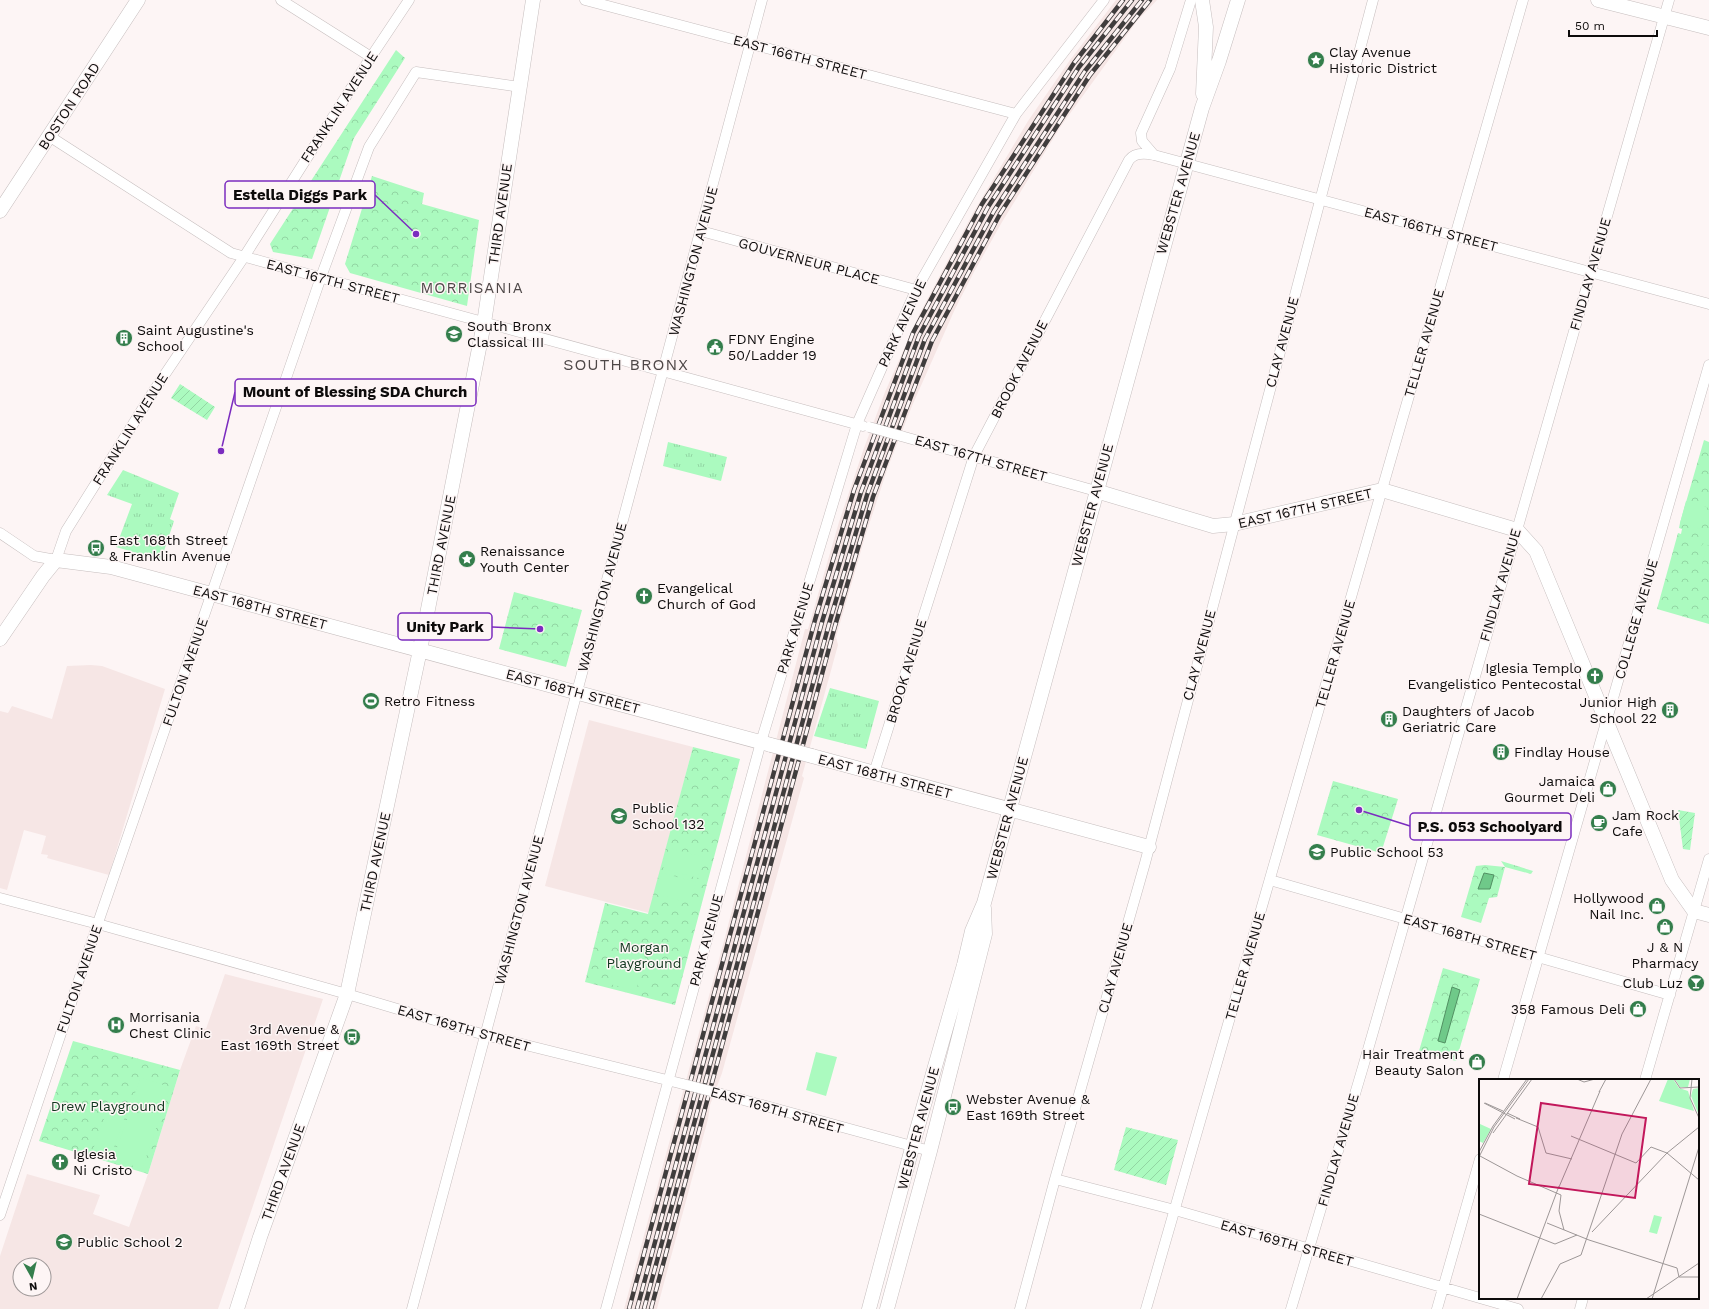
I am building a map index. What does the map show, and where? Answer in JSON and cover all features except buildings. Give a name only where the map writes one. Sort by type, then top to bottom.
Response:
[{"type":"main road","name":"BOSTON ROAD","points":[[0,211],[138,0]]},
{"type":"main road","name":"THIRD AVENUE","points":[[236,1309],[260,1237],[347,994],[420,650],[484,323],[533,0]]},
{"type":"main road","name":"WEBSTER AVENUE","points":[[1202,0],[1206,27],[1202,108]]},
{"type":"main road","name":"WEBSTER AVENUE","points":[[1230,24],[1232,0]]},
{"type":"main road","name":"WEBSTER AVENUE","points":[[869,1309],[912,1147],[964,965],[972,931],[984,903],[1186,164],[1202,108],[1238,0]]},
{"type":"main road","points":[[1598,0],[1709,28]]},
{"type":"main road","name":"EAST 167TH STREET","points":[[1096,491],[1213,526],[1234,524],[1382,490],[1517,530]]},
{"type":"main road","points":[[1517,530],[1536,551],[1672,880],[1694,911],[1709,915]]},
{"type":"main road","name":"EAST 168TH STREET","points":[[56,560],[111,567],[212,593],[766,744],[1149,846]]},
{"type":"main road","name":"FRANKLIN AVENUE","points":[[0,640],[43,576],[56,560]]},
{"type":"main road","name":"WEBSTER AVENUE","points":[[887,1309],[930,1151],[985,934],[984,903]]},
{"type":"street","points":[[281,0],[371,57]]},
{"type":"street","name":"FRANKLIN AVENUE","points":[[56,560],[66,531],[155,389],[244,257],[371,57],[410,0]]},
{"type":"street","name":"EAST 166TH STREET","points":[[585,0],[1016,114]]},
{"type":"street","name":"WASHINGTON AVENUE","points":[[412,1309],[762,0]]},
{"type":"street","name":"PARK AVENUE","points":[[606,1309],[668,1081],[857,424],[916,290],[1016,114],[1104,0]]},
{"type":"street","points":[[1154,154],[1142,141],[1141,133],[1170,69],[1192,0]]},
{"type":"street","name":"CLAY AVENUE","points":[[1020,1309],[1149,846],[1373,0]]},
{"type":"street","name":"TELLER AVENUE","points":[[1146,1309],[1523,0]]},
{"type":"street","name":"FINDLAY AVENUE","points":[[1291,1309],[1669,0]]},
{"type":"street","name":"FULTON AVENUE","points":[[0,1215],[98,924],[321,277],[369,147],[416,72],[520,87]]},
{"type":"street","name":"EAST 167TH STREET","points":[[49,136],[231,253],[869,427],[1096,491]]},
{"type":"street","name":"EAST 166TH STREET","points":[[1154,154],[1186,164],[1709,304]]},
{"type":"street","name":"BROOK AVENUE","points":[[874,773],[974,456],[1129,160],[1134,155],[1154,154]]},
{"type":"street","name":"GOUVERNEUR PLACE","points":[[701,231],[916,290]]},
{"type":"street","name":"COLLEGE AVENUE","points":[[1503,1079],[1709,365]]},
{"type":"street","name":"EAST 168TH STREET","points":[[0,533],[34,556],[56,560]]},
{"type":"street","points":[[1646,1079],[1709,859]]},
{"type":"street","name":"EAST 168TH STREET","points":[[1270,880],[1670,995]]},
{"type":"street","name":"EAST 169TH STREET","points":[[0,898],[347,994],[486,1035],[718,1093],[930,1151]]},
{"type":"street","points":[[1437,1309],[1479,1162]]},
{"type":"street","name":"EAST 169TH STREET","points":[[1055,1179],[1175,1210],[1479,1298]]},
{"type":"street","name":"EAST 169TH STREET","points":[[1482,1299],[1518,1309]]},
{"type":"street","points":[[1580,1309],[1583,1299]]},
{"type":"shaded area","points":[[1116,0],[1157,0],[1137,21],[1061,126],[1002,222],[955,309],[912,406],[888,467],[865,537],[836,637],[838,645],[802,776],[804,778],[722,1073],[710,1105],[708,1119],[657,1309],[624,1309],[725,937],[805,629],[808,629],[839,522],[885,392],[919,315],[973,213],[1028,121],[1070,60]]},
{"type":"shaded area","points":[[67,666],[102,666],[165,689],[109,875],[47,858],[48,855],[41,854],[46,836],[24,830],[7,890],[0,888],[0,711],[8,713],[12,706],[52,719]]},
{"type":"shaded area","name":"Public School 132","points":[[589,720],[693,747],[649,913],[545,886]]},
{"type":"shaded area","points":[[1484,873],[1494,875],[1490,889],[1478,889]]},
{"type":"shaded area","points":[[225,974],[323,999],[218,1309],[0,1309],[0,1256],[27,1174],[100,1195],[93,1214],[129,1227],[148,1174],[180,1070],[196,1026],[206,1029]]},
{"type":"shaded area","points":[[1452,987],[1460,990],[1445,1043],[1438,1041]]},
{"type":"green space","points":[[396,50],[405,58],[354,138],[312,259],[273,252],[270,244]]},
{"type":"green space","points":[[372,176],[424,193],[422,204],[479,220],[467,306],[350,273],[345,264]]},
{"type":"green space","points":[[180,384],[215,407],[207,420],[171,398]]},
{"type":"green space","points":[[1704,440],[1709,442],[1709,624],[1657,609],[1678,533],[1681,534],[1682,529],[1679,528],[1680,523]]},
{"type":"green space","points":[[668,442],[727,457],[721,481],[663,466]]},
{"type":"green space","points":[[123,470],[179,493],[170,519],[174,521],[161,560],[116,547],[132,504],[107,495]]},
{"type":"green space","points":[[1686,501],[1707,507],[1701,529],[1680,523]]},
{"type":"green space","points":[[1709,538],[1702,565],[1704,569],[1709,570],[1709,575],[1700,572],[1698,559],[1700,549]]},
{"type":"green space","points":[[514,592],[582,610],[566,667],[499,649]]},
{"type":"green space","points":[[830,688],[879,701],[866,749],[814,736]]},
{"type":"green space","name":"Morgan Playground","points":[[693,747],[740,759],[675,1005],[585,982],[605,903],[648,914]]},
{"type":"green space","points":[[1333,781],[1398,799],[1381,853],[1317,835]]},
{"type":"green space","points":[[1678,810],[1695,813],[1690,850],[1683,849]]},
{"type":"green space","points":[[669,848],[703,857],[698,878],[663,869]]},
{"type":"green space","points":[[1501,861],[1533,871],[1531,874],[1505,867]]},
{"type":"green space","points":[[1485,865],[1505,867],[1497,897],[1489,898],[1481,923],[1461,917],[1476,866]]},
{"type":"green space","points":[[662,873],[696,882],[690,903],[656,894]]},
{"type":"green space","points":[[619,950],[645,957],[636,991],[610,984]]},
{"type":"green space","points":[[1443,968],[1480,979],[1456,1061],[1419,1051]]},
{"type":"green space","name":"Drew Playground","points":[[73,1041],[180,1070],[148,1174],[39,1141]]},
{"type":"green space","points":[[816,1052],[837,1057],[826,1096],[806,1090]]},
{"type":"green space","points":[[140,1078],[170,1087],[161,1115],[131,1105]]},
{"type":"green space","points":[[109,1105],[127,1111],[109,1161],[91,1155]]},
{"type":"green space","points":[[130,1111],[159,1120],[142,1169],[113,1159]]},
{"type":"green space","points":[[1126,1127],[1178,1140],[1166,1185],[1114,1170]]},
{"type":"railway","points":[[629,1309],[815,620],[854,490],[913,333],[982,204],[1074,63],[1123,0]]},
{"type":"railway","points":[[637,1309],[822,622],[861,492],[919,336],[988,207],[1079,67],[1132,0]]},
{"type":"railway","points":[[644,1309],[829,624],[867,495],[925,339],[994,211],[1085,71],[1142,0]]},
{"type":"railway","points":[[651,1309],[835,626],[873,497],[932,341],[1000,214],[1090,75],[1150,0]]},
{"type":"place","name":"Clay Avenue Historic District","points":[[1316,60]]},
{"type":"place","name":"Estella Diggs Park","points":[[416,234]]},
{"type":"place","name":"South Bronx Classical III","points":[[454,334]]},
{"type":"place","name":"Saint Augustine's School","points":[[124,338]]},
{"type":"place","name":"FDNY Engine 50/Ladder 19","points":[[715,347]]},
{"type":"place","name":"Mount of Blessing SDA Church","points":[[221,451]]},
{"type":"place","name":"East 168th Street & Franklin Avenue","points":[[96,548]]},
{"type":"place","name":"Renaissance Youth Center","points":[[467,559]]},
{"type":"place","name":"Evangelical Church of God","points":[[644,596]]},
{"type":"place","name":"Unity Park","points":[[540,629]]},
{"type":"place","name":"Iglesia Templo Evangelistico Pentecostal","points":[[1595,676]]},
{"type":"place","name":"Retro Fitness","points":[[371,701]]},
{"type":"place","name":"Junior High School 22","points":[[1670,710]]},
{"type":"place","name":"Daughters of Jacob Geriatric Care","points":[[1389,719]]},
{"type":"place","name":"Findlay House","points":[[1501,752]]},
{"type":"place","name":"Jamaica Gourmet Deli","points":[[1608,789]]},
{"type":"place","name":"P.S. 053 Schoolyard","points":[[1359,810]]},
{"type":"place","name":"Public School 132","points":[[619,816]]},
{"type":"place","name":"Jam Rock Cafe","points":[[1599,823]]},
{"type":"place","name":"Public School 53","points":[[1317,852]]},
{"type":"place","name":"Hollywood Nail Inc.","points":[[1657,906]]},
{"type":"place","name":"J & N Pharmacy","points":[[1665,927]]},
{"type":"place","name":"Club Luz","points":[[1696,983]]},
{"type":"place","name":"358 Famous Deli","points":[[1638,1009]]},
{"type":"place","name":"Morrisania Chest Clinic","points":[[116,1025]]},
{"type":"place","name":"3rd Avenue & East 169th Street","points":[[352,1037]]},
{"type":"place","name":"Hair Treatment Beauty Salon","points":[[1477,1062]]},
{"type":"place","name":"Webster Avenue & East 169th Street","points":[[953,1107]]},
{"type":"place","name":"Iglesia Ni Cristo","points":[[60,1162]]},
{"type":"place","name":"Public School 2","points":[[64,1242]]},
{"type":"district","name":"MORRISANIA","points":[[472,288]]},
{"type":"district","name":"SOUTH BRONX","points":[[626,364]]}]
